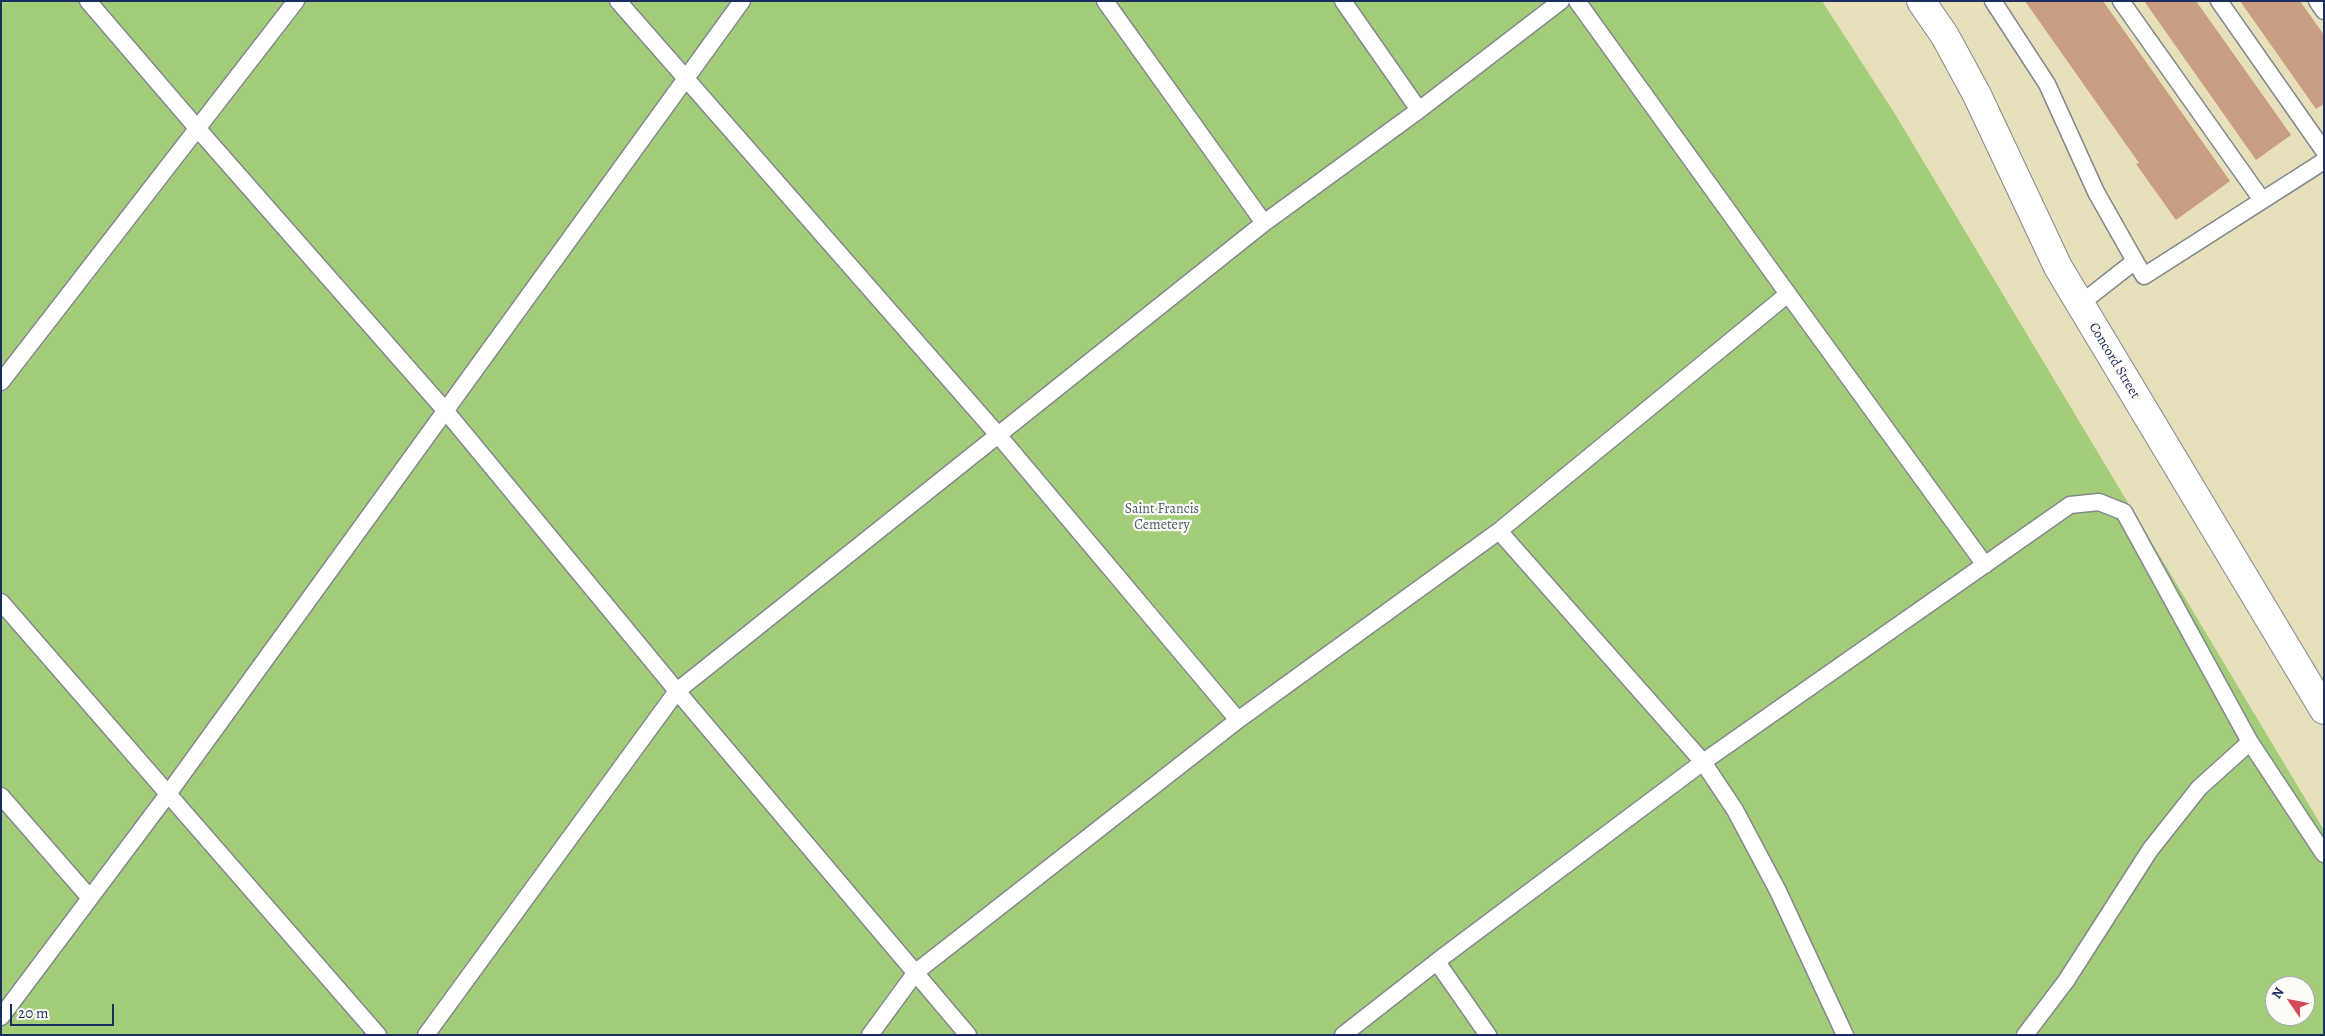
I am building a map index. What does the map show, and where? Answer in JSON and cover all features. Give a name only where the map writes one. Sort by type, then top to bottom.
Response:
[{"type":"street","name":"Concord Street","points":[[1921,1],[1945,36],[1977,95],[2054,258],[2080,304],[2324,710]]},
{"type":"lane","points":[[88,1],[444,409],[677,690],[968,1035]]},
{"type":"lane","points":[[1,382],[296,1]]},
{"type":"lane","points":[[618,1],[999,436],[1238,720]]},
{"type":"lane","points":[[1,1017],[168,794],[444,409],[742,1]]},
{"type":"lane","points":[[1105,1],[1264,223]]},
{"type":"lane","points":[[1343,1],[1419,110]]},
{"type":"lane","points":[[426,1035],[677,690],[999,436],[1264,223],[1419,110],[1561,1]]},
{"type":"lane","points":[[1577,1],[1985,565]]},
{"type":"lane","points":[[1993,1],[2047,84],[2096,192],[2144,276],[2324,161]]},
{"type":"lane","points":[[2121,1],[2262,200]]},
{"type":"lane","points":[[2219,1],[2324,151]]},
{"type":"lane","points":[[2317,1],[2324,11]]},
{"type":"lane","points":[[2080,304],[2135,261]]},
{"type":"lane","points":[[870,1035],[916,972],[1238,720],[1499,531],[1788,294]]},
{"type":"lane","points":[[1343,1035],[1703,762],[2070,505],[2099,502],[2124,512],[2250,742],[2324,854]]},
{"type":"lane","points":[[1499,531],[1703,762],[1735,810],[1778,891],[1845,1035]]},
{"type":"lane","points":[[1,602],[378,1035]]},
{"type":"lane","points":[[2025,1035],[2066,981],[2150,850],[2198,788],[2250,742]]},
{"type":"lane","points":[[1,796],[90,898]]},
{"type":"lane","points":[[1437,962],[1488,1035]]},
{"type":"green space","name":"Saint Francis Cemetery","points":[[1,1],[1822,1],[1895,114],[2324,830],[2324,1035],[1,1035]]},
{"type":"building","points":[[2025,1],[2103,1],[2230,181],[2176,220],[2136,164],[2139,163]]},
{"type":"building","points":[[2144,1],[2196,1],[2291,135],[2256,160]]},
{"type":"building","points":[[2240,1],[2300,1],[2324,35],[2324,104],[2316,109]]}]
